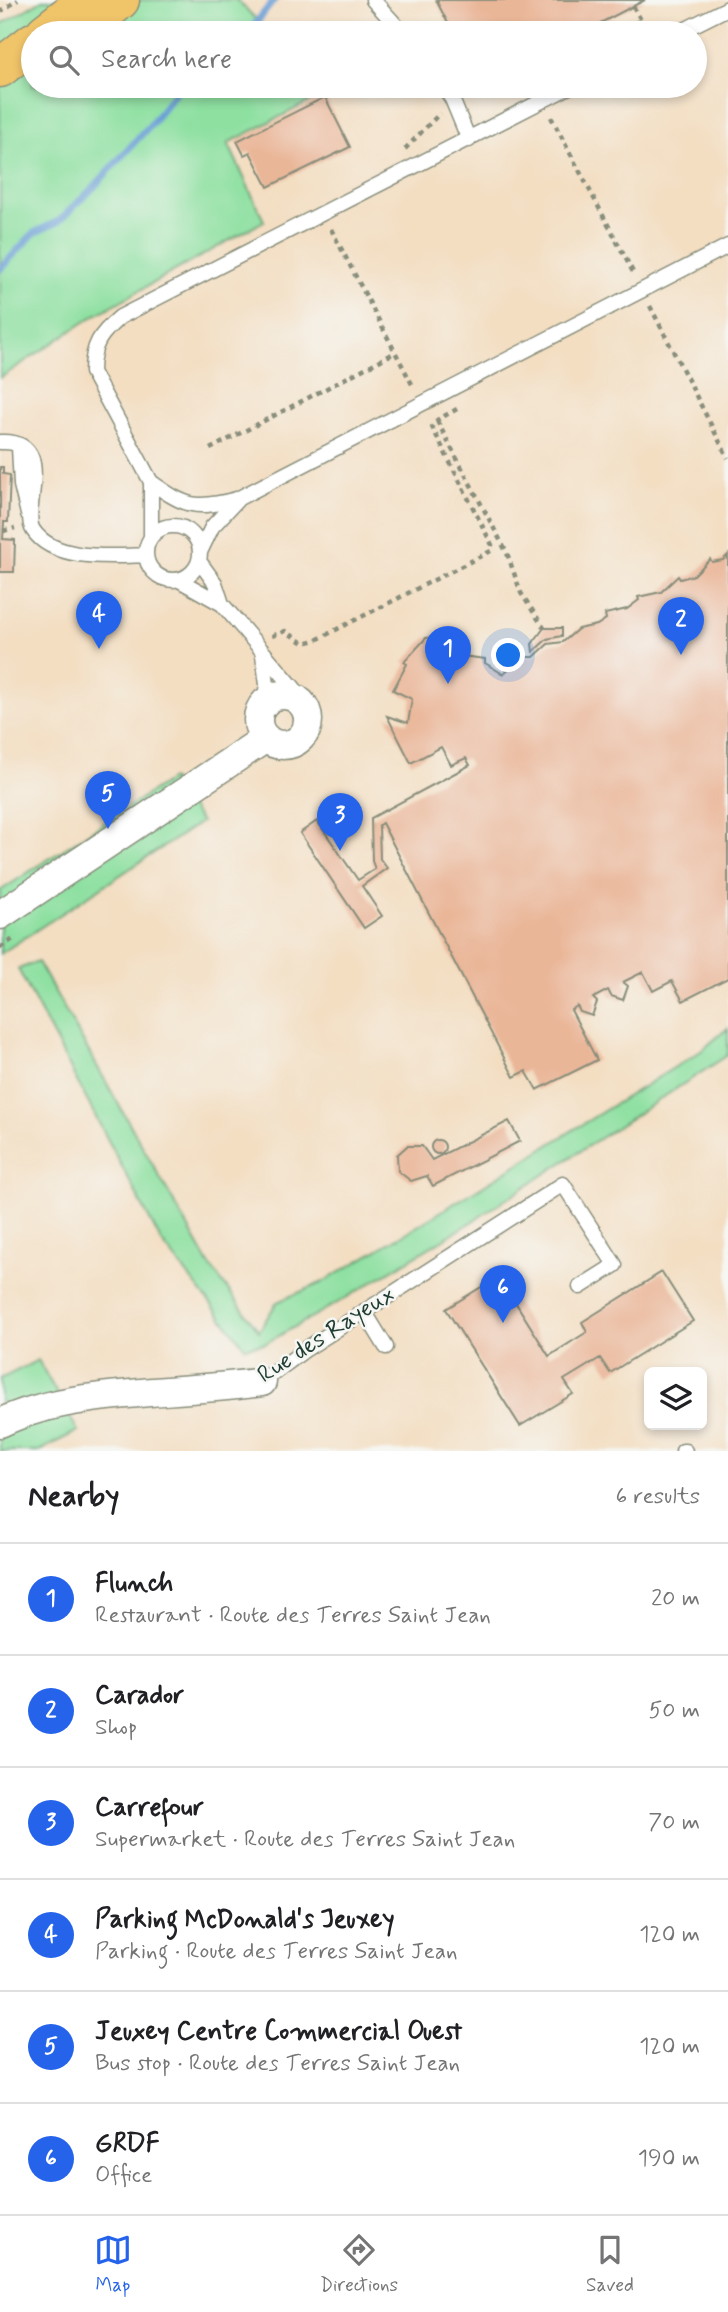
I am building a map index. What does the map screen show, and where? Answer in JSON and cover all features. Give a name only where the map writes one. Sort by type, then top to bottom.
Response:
[{"type":"main road","points":[[60,21],[87,0]]},
{"type":"main road","points":[[95,21],[120,0]]},
{"type":"main road","points":[[0,68],[21,52]]},
{"type":"main road","points":[[0,98],[21,82]]},
{"type":"street","points":[[282,698],[307,715],[303,734],[290,744],[273,743],[266,738],[261,732],[258,716],[282,698]]},
{"type":"street","points":[[0,915],[266,738]]},
{"type":"street","name":"Rue des Rayeux","points":[[0,1423],[13,1416],[82,1400],[262,1382]]},
{"type":"lane","points":[[373,0],[392,21]]},
{"type":"lane","points":[[697,21],[720,7]]},
{"type":"lane","points":[[550,98],[120,317],[100,334],[92,352],[92,372],[151,482],[180,502],[211,506],[237,499],[728,246]]},
{"type":"lane","points":[[452,99],[468,140]]},
{"type":"lane","points":[[0,442],[19,447],[26,452],[35,470],[29,519],[33,530],[47,542],[72,553],[93,556],[146,555]]},
{"type":"lane","points":[[151,482],[151,537],[146,555],[156,574],[179,580],[222,604]]},
{"type":"lane","points":[[179,580],[192,573],[212,527],[237,499]]},
{"type":"lane","points":[[151,537],[165,527],[181,527],[195,537],[200,556],[215,583],[222,604],[294,688],[282,698],[260,651]]},
{"type":"lane","name":"Rue des Rayeux","points":[[262,1382],[306,1349],[563,1184],[615,1265],[580,1287]]},
{"type":"lane","points":[[365,1311],[386,1347]]},
{"type":"path","points":[[0,12],[18,0]]},
{"type":"path","points":[[633,6],[641,20]]},
{"type":"path","points":[[401,152],[452,99]]},
{"type":"path","points":[[543,102],[728,458]]},
{"type":"path","points":[[640,314],[662,303]]},
{"type":"path","points":[[210,449],[396,352]]},
{"type":"path","points":[[260,651],[267,638],[285,631],[304,643],[316,640],[491,551],[492,545],[432,427],[437,421],[467,403]]},
{"type":"green space","points":[[42,0],[237,0],[258,21],[21,21],[21,98],[317,98],[228,143],[264,221],[92,317],[0,378],[0,25]]},
{"type":"green space","points":[[171,779],[201,822],[0,954],[0,891]]},
{"type":"green space","points":[[38,962],[209,1264],[259,1331],[277,1302],[321,1283],[416,1227],[701,1051],[728,1028],[728,1055],[465,1226],[346,1298],[266,1343],[245,1347],[161,1241],[18,969]]},
{"type":"green space","points":[[38,1360],[78,1431],[39,1451],[0,1451],[0,1379]]},
{"type":"building","points":[[436,0],[645,0],[604,21],[447,21]]},
{"type":"building","points":[[326,98],[350,147],[268,187],[250,152],[244,155],[237,141]]},
{"type":"building","points":[[0,467],[3,467],[3,474],[10,475],[8,522],[4,522],[3,539],[15,540],[14,572],[0,572]]},
{"type":"building","points":[[728,555],[728,978],[683,1001],[672,981],[653,991],[643,972],[623,982],[628,986],[623,1000],[611,996],[608,990],[593,998],[597,1002],[592,1016],[580,1012],[577,1006],[571,1010],[597,1060],[537,1090],[526,1071],[514,1077],[382,823],[379,825],[380,859],[387,868],[362,886],[382,916],[364,928],[300,833],[317,821],[358,880],[375,869],[372,861],[371,818],[470,765],[466,758],[451,765],[441,747],[411,763],[387,716],[408,723],[412,699],[393,690],[407,664],[404,662],[426,638],[458,634],[462,656],[485,659],[485,663],[503,674],[522,657],[534,657],[548,644],[563,642],[578,629],[597,625],[606,619],[605,614],[627,609],[639,600],[638,597],[661,592],[678,576],[680,579],[694,575],[710,559],[712,562],[723,560]]},
{"type":"building","points":[[544,628],[562,628],[562,636],[547,639],[533,652],[532,644]]},
{"type":"building","points":[[509,1121],[520,1141],[433,1186],[427,1176],[411,1181],[398,1171],[397,1155],[407,1146],[422,1146],[432,1160]]},
{"type":"building","points":[[435,1140],[441,1140],[445,1147],[441,1154],[435,1154],[431,1150],[431,1144]]},
{"type":"building","points":[[662,1272],[693,1321],[610,1373],[600,1358],[564,1380],[573,1394],[520,1426],[446,1309],[499,1276],[549,1356],[587,1332],[582,1322]]},
{"type":"waterway","points":[[257,21],[274,0]]},
{"type":"waterway","points":[[0,269],[34,233],[59,221],[94,187],[171,98]]},
{"type":"place","name":"Parking McDonald's Jeuxey","points":[[99,649]]},
{"type":"place","name":"Carador","points":[[681,655]]},
{"type":"place","name":"Flunch","points":[[448,684]]},
{"type":"place","name":"Jeuxey Centre Commercial Ouest","points":[[108,829]]},
{"type":"place","name":"Carrefour","points":[[340,851]]},
{"type":"place","name":"GRDF","points":[[503,1323]]}]
